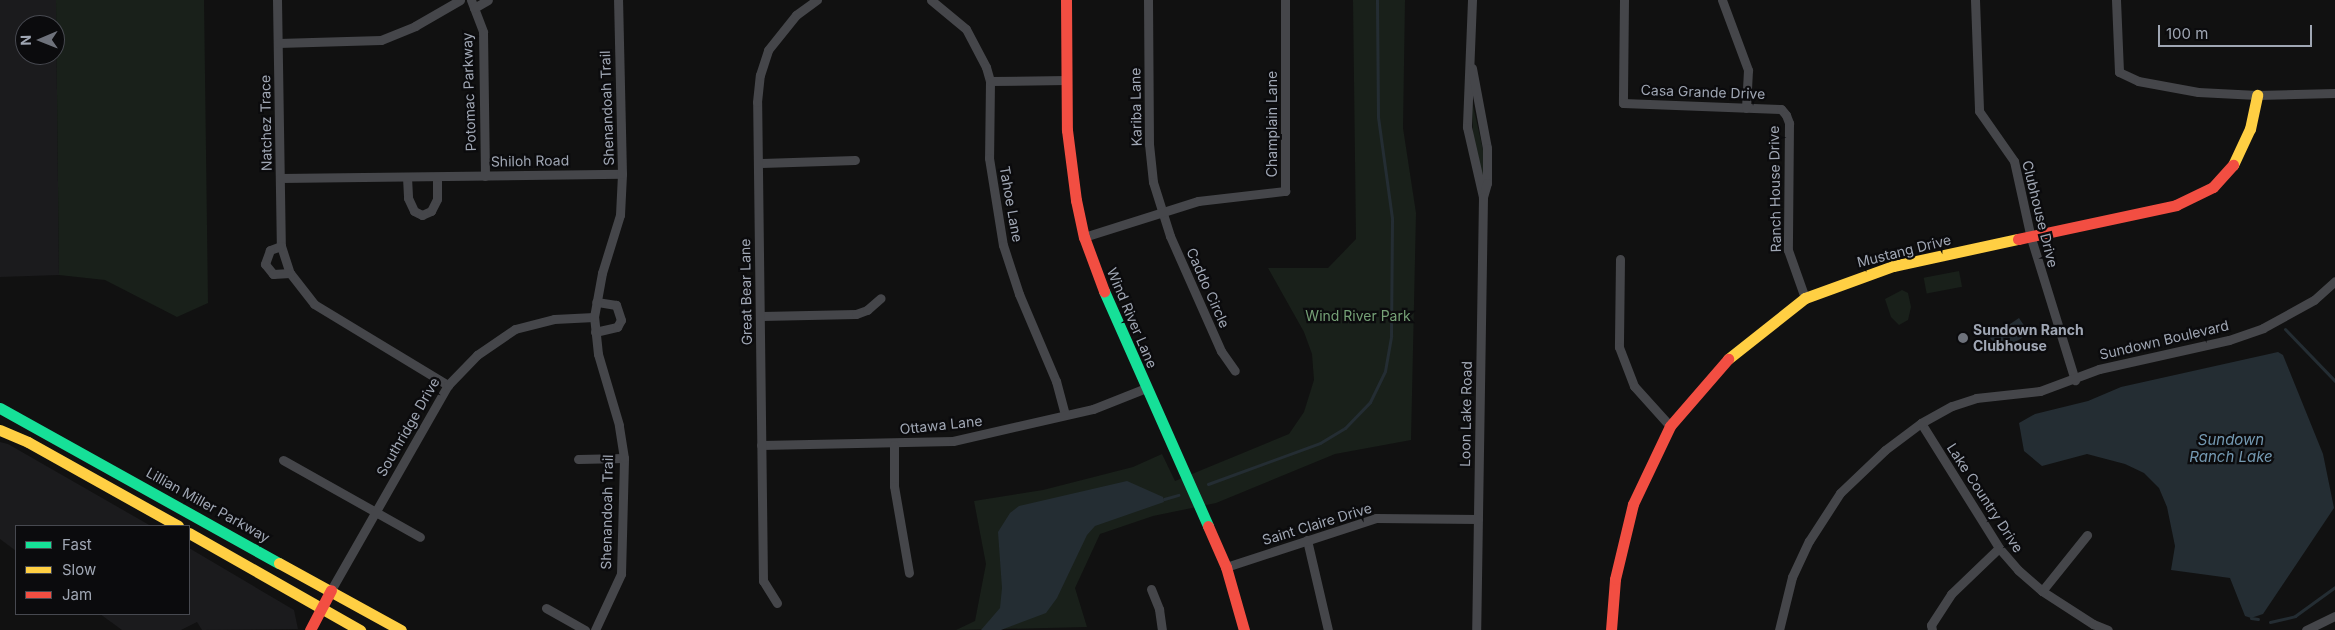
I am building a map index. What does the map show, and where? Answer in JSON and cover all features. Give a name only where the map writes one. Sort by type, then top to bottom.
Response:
[{"type":"street","name":"Natchez Trace","points":[[278,0],[281,246],[290,273],[314,304],[448,385]]},
{"type":"street","points":[[278,43],[380,40],[414,26],[460,0]]},
{"type":"street","name":"Potomac Parkway","points":[[485,176],[483,32],[473,4],[488,0]]},
{"type":"street","name":"Shenandoah Trail","points":[[595,630],[621,574],[624,458],[619,425],[601,367],[594,317],[596,302],[620,215],[622,174],[618,0]]},
{"type":"street","name":"Great Bear Lane","points":[[777,602],[764,581],[757,102],[760,75],[768,50],[796,15],[817,0]]},
{"type":"street","name":"Wind River Lane","points":[[1066,0],[1071,166],[1084,237],[1113,313],[1226,567],[1244,630]]},
{"type":"street","name":"Kariba Lane","points":[[1148,0],[1149,144],[1153,182],[1162,212]]},
{"type":"street","name":"Champlain Lane","points":[[1084,237],[1198,201],[1265,196],[1285,191],[1285,0]]},
{"type":"street","name":"Loon Lake Road","points":[[1472,0],[1472,68],[1467,127],[1483,198],[1476,630]]},
{"type":"street","name":"Casa Grande Drive","points":[[1624,0],[1623,103],[1781,109]]},
{"type":"street","points":[[1722,0],[1748,70],[1746,108]]},
{"type":"street","name":"Clubhouse Drive","points":[[1975,0],[1979,111],[2014,161],[2031,238],[2074,380]]},
{"type":"street","points":[[2116,0],[2119,72],[2138,81],[2174,89],[2257,96],[2335,93]]},
{"type":"street","name":"Tahoe Lane","points":[[936,1],[966,29],[990,81],[989,158],[1003,245],[1019,294],[1056,380],[1065,415]]},
{"type":"street","name":"Loon Lake Road","points":[[1472,68],[1487,148],[1487,183],[1483,198]]},
{"type":"street","points":[[990,81],[1067,80]]},
{"type":"street","name":"Mustang Drive","points":[[1611,630],[1615,579],[1633,504],[1670,426],[1702,386],[1738,348],[1805,298],[1893,266],[2031,238],[2176,205],[2212,187],[2238,160],[2250,129],[2257,96]]},
{"type":"street","name":"Ranch House Drive","points":[[1781,109],[1789,123],[1788,250],[1805,298]]},
{"type":"street","points":[[758,163],[855,160]]},
{"type":"street","name":"Shiloh Road","points":[[280,178],[622,174]]},
{"type":"street","points":[[407,177],[408,198],[414,210],[422,215],[431,211],[436,199],[437,177]]},
{"type":"street","name":"Caddo Circle","points":[[1162,212],[1221,351],[1236,371]]},
{"type":"street","points":[[281,246],[270,250],[266,257],[267,271],[280,275],[290,273]]},
{"type":"street","points":[[1620,260],[1620,347],[1634,386],[1670,426]]},
{"type":"street","name":"Sundown Boulevard","points":[[1779,630],[1792,578],[1809,541],[1840,493],[1885,450],[1921,423],[1952,406],[1976,398],[2040,391],[2100,369],[2229,340],[2263,328],[2314,300],[2335,281]]},
{"type":"street","points":[[760,316],[856,314],[867,310],[880,298]]},
{"type":"street","points":[[595,332],[618,327],[621,320],[616,305],[596,302]]},
{"type":"street","name":"Southridge Drive","points":[[310,630],[320,608],[377,512],[448,385],[477,355],[516,329],[554,319],[594,317]]},
{"type":"street","name":"Ottawa Lane","points":[[761,445],[894,445],[953,441],[1114,402],[1146,388]]},
{"type":"street","name":"Lillian Miller Parkway","points":[[0,408],[401,630]]},
{"type":"street","name":"Lake Country Drive","points":[[1921,423],[1999,548],[2042,591],[2093,624],[2108,630]]},
{"type":"street","points":[[0,430],[28,442],[176,525]]},
{"type":"street","points":[[894,445],[894,486],[909,573]]},
{"type":"street","points":[[578,459],[624,458]]},
{"type":"street","points":[[283,460],[420,537]]},
{"type":"street","points":[[117,492],[127,477]]},
{"type":"street","name":"Saint Claire Drive","points":[[1226,567],[1376,518],[1478,519]]},
{"type":"street","points":[[190,533],[360,630]]},
{"type":"street","points":[[2042,591],[2087,535]]},
{"type":"street","points":[[1306,540],[1328,630]]},
{"type":"street","points":[[1932,630],[1931,624],[1951,594],[1999,548]]},
{"type":"street","points":[[1151,589],[1159,609],[1162,630]]},
{"type":"street","points":[[546,608],[585,630]]},
{"type":"street","points":[[2306,630],[2335,616]]},
{"type":"shaded area","points":[[0,0],[56,0],[56,15],[15,15],[15,65],[57,65],[59,275],[0,277]]},
{"type":"shaded area","points":[[0,442],[8,444],[149,525],[15,525],[15,550],[0,539]]},
{"type":"shaded area","points":[[190,549],[294,610],[298,629],[202,630],[197,622],[181,630],[122,630],[101,615],[190,615]]},
{"type":"green space","points":[[56,0],[204,0],[208,303],[177,317],[105,280],[59,275],[57,65],[65,65],[65,15],[56,15]]},
{"type":"green space","name":"Wind River Park","points":[[1353,0],[1405,0],[1403,128],[1416,213],[1411,440],[1335,454],[1216,503],[1153,516],[1100,534],[1075,588],[1087,627],[956,630],[975,621],[986,564],[974,501],[1043,490],[1133,467],[1162,454],[1175,481],[1289,434],[1304,412],[1314,380],[1312,354],[1304,332],[1268,268],[1328,268],[1356,239]]},
{"type":"green space","points":[[1472,101],[1483,150],[1483,180],[1473,136]]},
{"type":"green space","points":[[1959,271],[1962,287],[1927,294],[1924,278]]},
{"type":"green space","points":[[1902,290],[1908,293],[1911,307],[1908,320],[1899,325],[1891,317],[1885,299]]},
{"type":"water","points":[[2019,318],[2029,333],[2000,352],[1990,338]]},
{"type":"water","name":"Sundown Ranch Lake","points":[[2278,352],[2283,355],[2323,454],[2334,508],[2263,614],[2251,618],[2245,616],[2230,578],[2171,570],[2175,546],[2167,507],[2159,488],[2144,473],[2125,464],[2087,454],[2042,466],[2024,451],[2019,423],[2035,414],[2088,401],[2121,387]]},
{"type":"water","points":[[1127,481],[1163,497],[1164,502],[1095,526],[1087,535],[1057,598],[1046,613],[1001,630],[981,630],[1000,608],[1002,588],[998,532],[1010,513],[1019,506]]},
{"type":"waterway","points":[[1208,484],[1320,443],[1345,428],[1370,402],[1385,371],[1391,336],[1392,218],[1378,117],[1377,0]]},
{"type":"waterway","points":[[2285,329],[2335,381]]},
{"type":"waterway","points":[[1164,499],[1178,495]]},
{"type":"waterway","points":[[2270,622],[2295,616],[2335,587]]},
{"type":"waterway","points":[[2251,618],[2258,619]]},
{"type":"traffic: fast","points":[[1104,291],[1208,526]]},
{"type":"traffic: fast","points":[[0,408],[279,563]]},
{"type":"traffic: slow","points":[[2233,165],[2250,129],[2257,95]]},
{"type":"traffic: slow","points":[[1728,359],[1805,298],[1893,266],[2018,239]]},
{"type":"traffic: slow","points":[[0,430],[28,442],[176,525]]},
{"type":"traffic: slow","points":[[190,534],[360,630]]},
{"type":"traffic: slow","points":[[279,563],[401,630]]},
{"type":"traffic: jam","points":[[1066,0],[1067,130],[1076,200],[1084,237],[1104,291]]},
{"type":"traffic: jam","points":[[2018,239],[2176,205],[2213,187],[2233,165]]},
{"type":"traffic: jam","points":[[1611,630],[1615,579],[1633,504],[1670,426],[1728,359]]},
{"type":"traffic: jam","points":[[1208,526],[1226,567],[1244,630]]},
{"type":"traffic: jam","points":[[310,630],[331,590]]},
{"type":"place","name":"Sundown Ranch Clubhouse","points":[[1963,338]]}]
